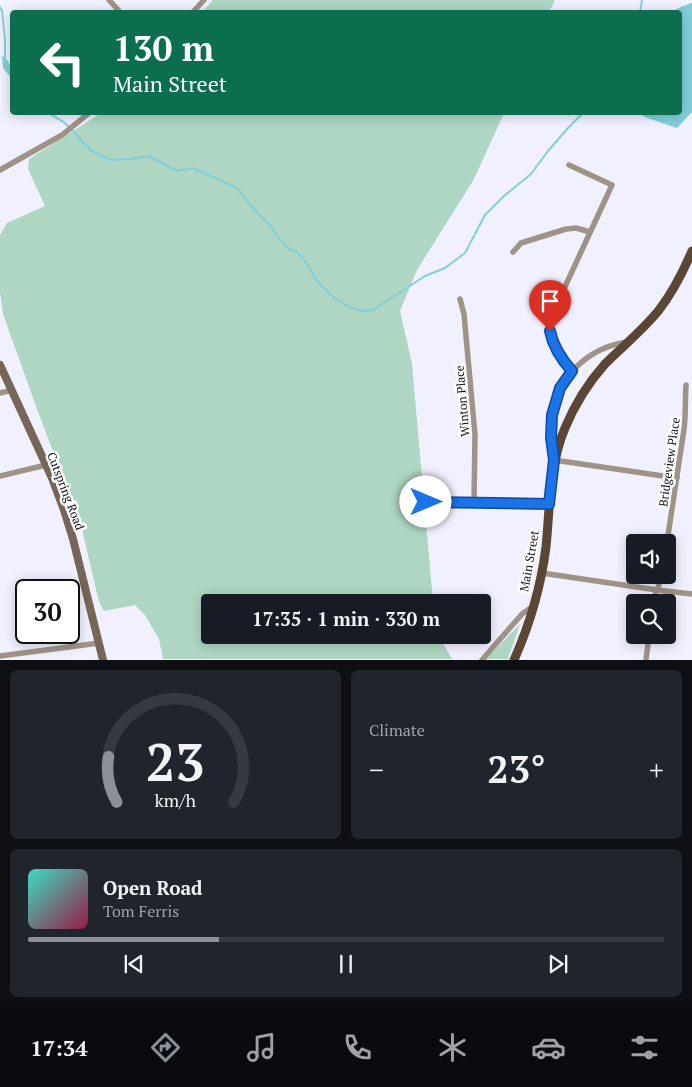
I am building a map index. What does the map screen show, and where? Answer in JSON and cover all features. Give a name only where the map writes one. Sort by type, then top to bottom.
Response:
[{"type":"main road","name":"Main Street","points":[[514,660],[524,638],[542,573],[554,460],[560,439],[577,403],[596,374],[655,314],[668,298],[692,251]]},
{"type":"street","points":[[109,0],[118,10]]},
{"type":"street","points":[[195,10],[204,0]]},
{"type":"street","points":[[0,170],[62,135],[87,115]]},
{"type":"street","points":[[569,165],[612,185],[552,317],[551,337],[564,362],[572,371]]},
{"type":"street","points":[[513,252],[521,243],[566,229],[576,228],[590,232]]},
{"type":"street","name":"Winton Place","points":[[460,300],[464,314],[475,435],[474,502]]},
{"type":"street","name":"Main Street","points":[[554,460],[551,438],[552,415],[560,388],[572,371],[581,363],[614,344],[628,342]]},
{"type":"street","name":"Cutspring Road","points":[[0,365],[46,465],[64,510],[103,660]]},
{"type":"street","name":"Bridgeview Place","points":[[668,534],[686,412],[686,385]]},
{"type":"street","points":[[0,393],[12,390]]},
{"type":"street","points":[[554,460],[677,478]]},
{"type":"street","points":[[0,476],[46,465]]},
{"type":"street","points":[[426,502],[549,504]]},
{"type":"street","points":[[542,573],[692,594]]},
{"type":"street","points":[[655,594],[659,584]]},
{"type":"street","name":"Main Street","points":[[482,660],[522,614],[533,607]]},
{"type":"street","points":[[0,656],[99,643]]},
{"type":"street","points":[[646,660],[648,644]]},
{"type":"green space","points":[[213,0],[555,0],[550,10],[204,10]]},
{"type":"green space","points":[[98,115],[503,115],[474,179],[417,270],[400,311],[412,364],[432,594],[201,594],[201,644],[443,644],[452,659],[163,659],[159,639],[145,615],[135,605],[104,611],[99,602],[81,525],[3,314],[0,292],[0,235],[7,223],[45,206],[28,169],[29,159]]},
{"type":"green space","points":[[520,624],[508,659],[486,659]]},
{"type":"water","points":[[692,3],[692,112],[677,128],[642,115],[682,115],[682,10],[676,10]]},
{"type":"water","points":[[2,56],[10,66],[10,77],[3,68]]},
{"type":"waterway","points":[[640,10],[642,0]]},
{"type":"waterway","points":[[0,7],[5,40],[5,59]]},
{"type":"waterway","points":[[52,115],[65,123],[92,151],[110,160],[148,156],[177,171],[193,168],[237,188],[289,249],[297,252],[303,258],[317,281],[332,296],[349,307],[362,311],[373,310],[425,276],[445,268],[465,253],[485,215],[504,196],[531,174],[548,151],[581,115]]},
{"type":"route","points":[[426,502],[549,504],[554,460],[550,427],[552,415],[560,388],[572,371],[564,362],[555,346],[550,331]]}]
